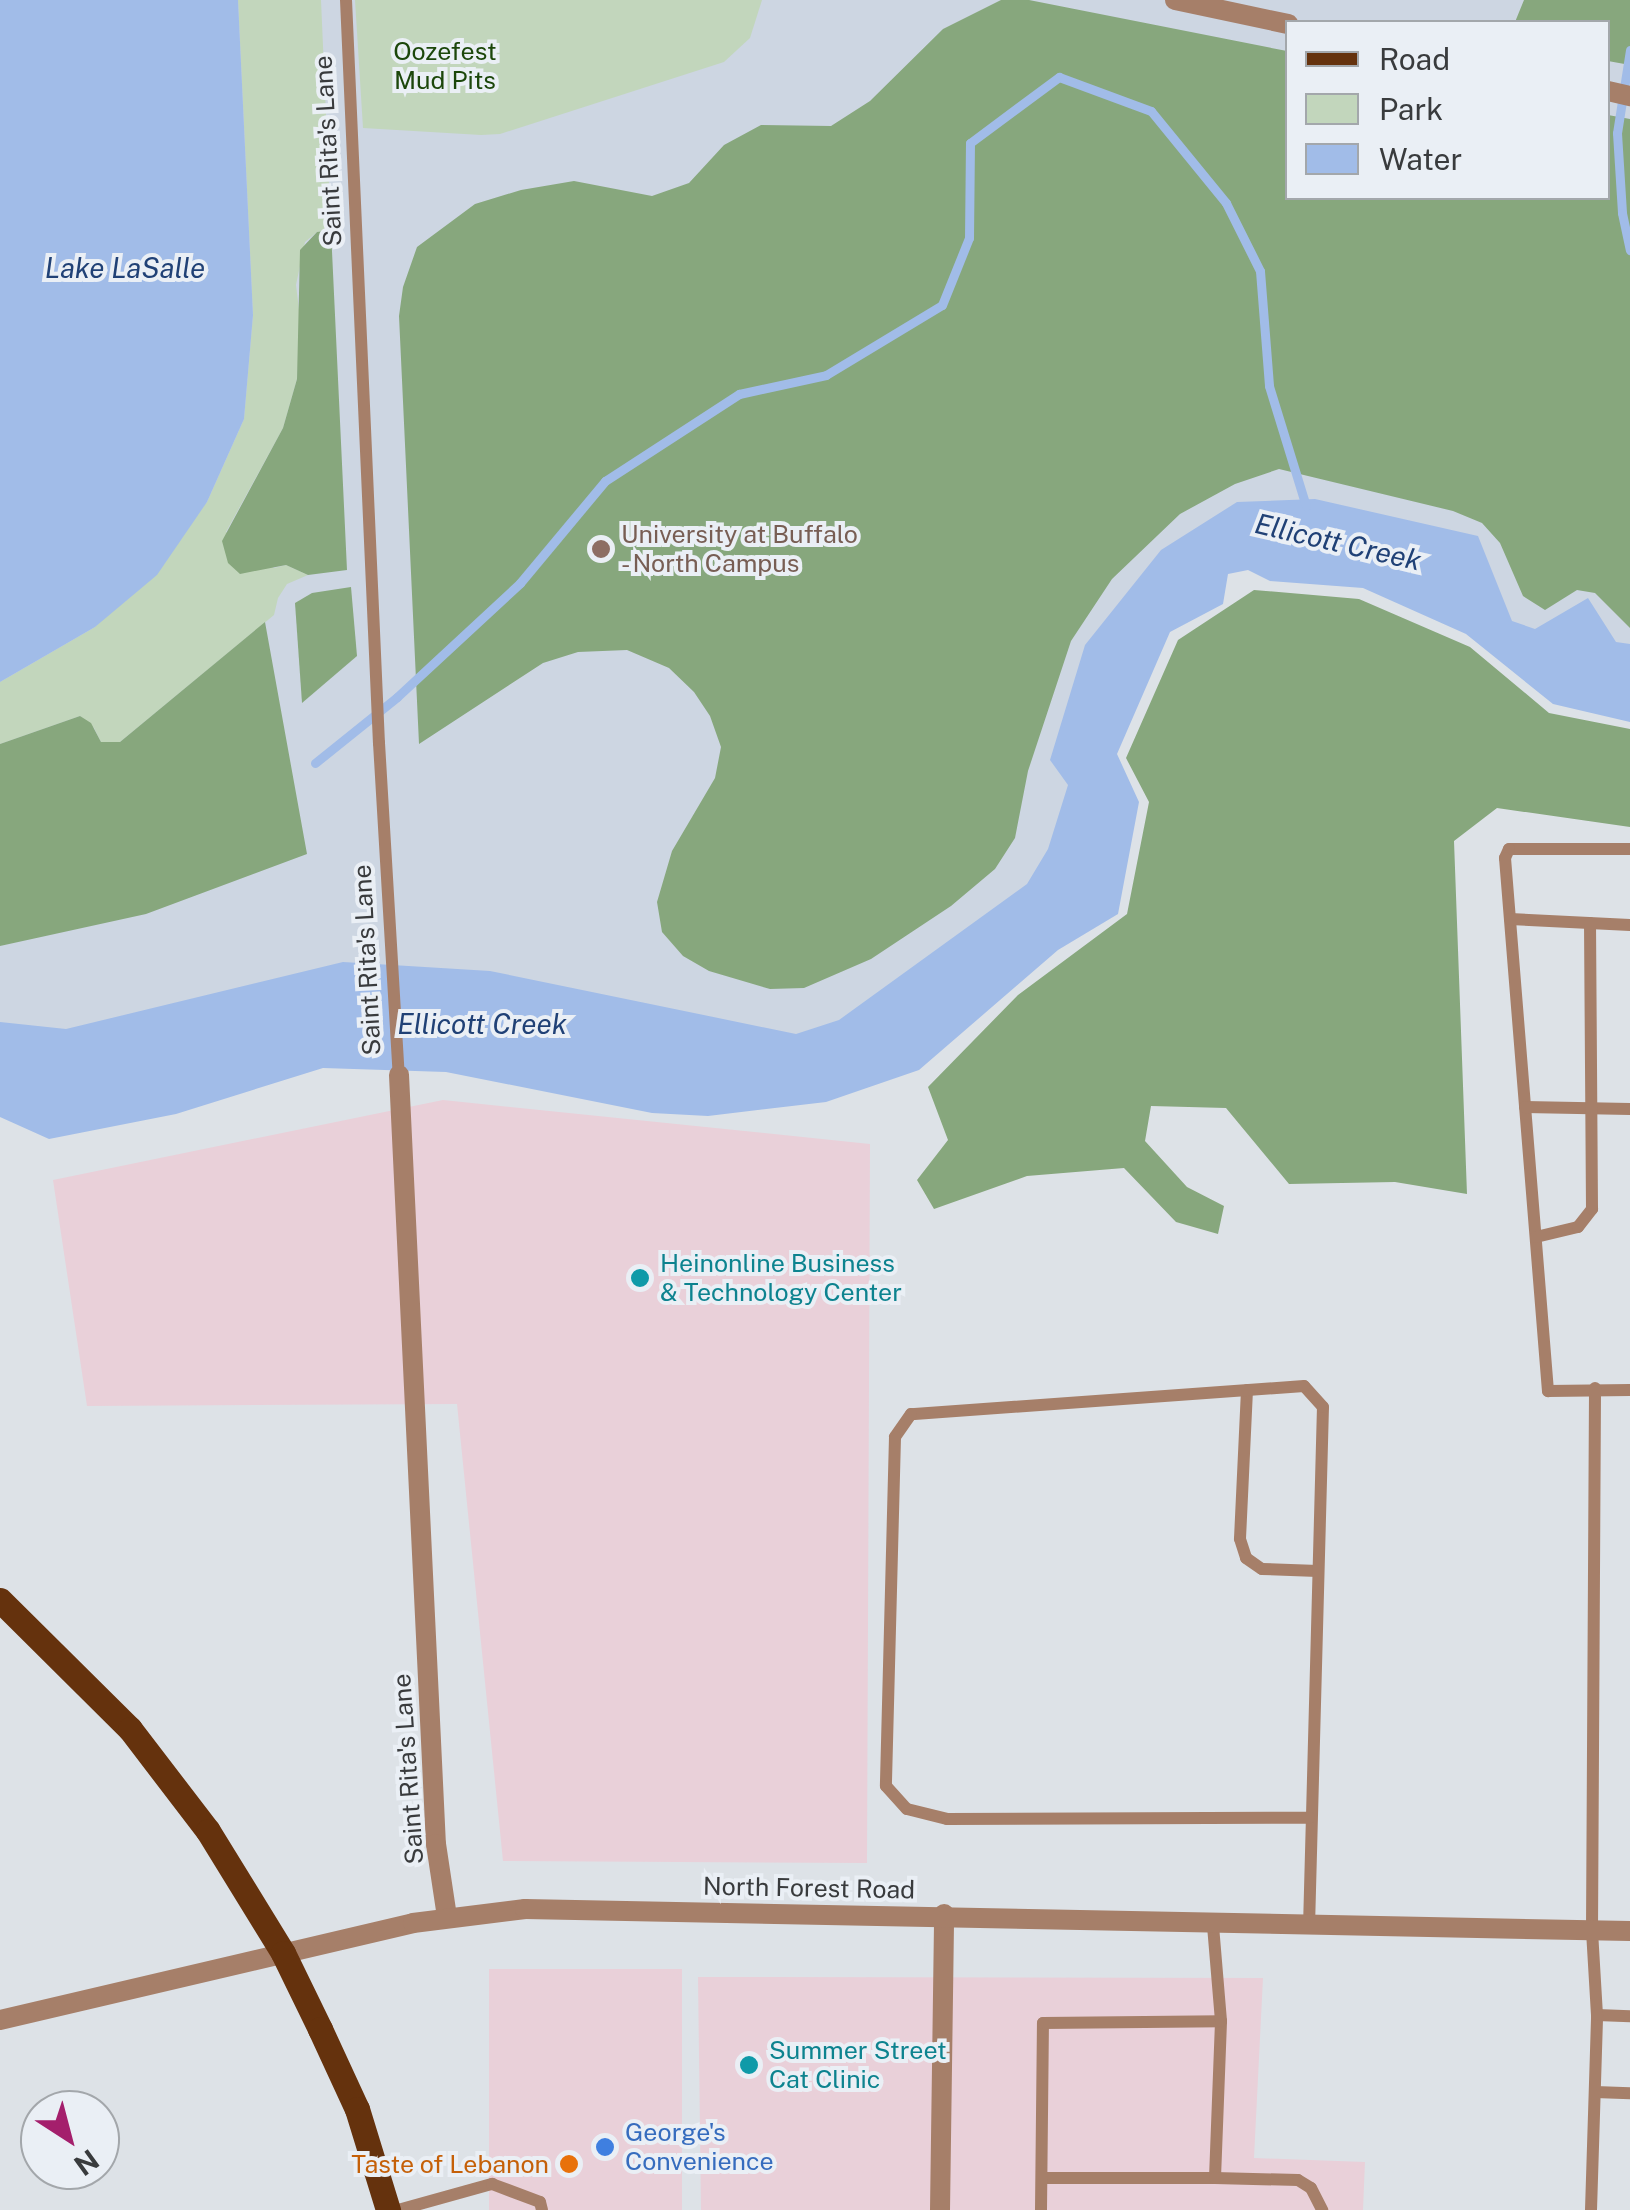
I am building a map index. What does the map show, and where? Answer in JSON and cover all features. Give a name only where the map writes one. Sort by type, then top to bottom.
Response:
[{"type":"main road","points":[[0,1600],[130,1729],[208,1831],[283,1954],[357,2109],[388,2210]]},
{"type":"street","points":[[1175,0],[1285,23]]},
{"type":"street","name":"Saint Rita's Lane","points":[[398,1075],[436,1844],[447,1916]]},
{"type":"street","name":"North Forest Road","points":[[0,2020],[447,1916],[525,1908],[944,1914],[1309,1927],[1630,1930]]},
{"type":"street","points":[[940,2210],[944,1914]]},
{"type":"lane","name":"Saint Rita's Lane","points":[[346,0],[398,1075]]},
{"type":"lane","points":[[1630,850],[1510,849],[1505,858],[1548,1391],[1630,1390]]},
{"type":"lane","points":[[1510,919],[1630,925]]},
{"type":"lane","points":[[1536,1237],[1578,1227],[1592,1209],[1590,923]]},
{"type":"lane","points":[[1526,1107],[1630,1109]]},
{"type":"lane","points":[[1309,1818],[947,1819],[907,1809],[886,1786],[895,1437],[911,1414],[1304,1386],[1323,1407],[1309,1927]]},
{"type":"lane","points":[[1591,2210],[1597,2016],[1592,1930],[1594,1388]]},
{"type":"lane","points":[[1247,1390],[1240,1539],[1246,1558],[1262,1570],[1318,1571]]},
{"type":"lane","points":[[1212,1924],[1221,2021],[1215,2178]]},
{"type":"lane","points":[[1597,2016],[1630,2016]]},
{"type":"lane","points":[[1041,2210],[1042,2023],[1221,2021]]},
{"type":"lane","points":[[1595,2092],[1630,2093]]},
{"type":"lane","points":[[1042,2178],[1298,2180],[1310,2188],[1322,2210]]},
{"type":"lane","points":[[398,2210],[492,2184],[540,2202],[542,2210]]},
{"type":"shaded area","name":"University at Buffalo - North Campus","points":[[0,0],[1630,0],[1630,680],[1232,517],[1131,624],[1043,902],[836,1062],[540,1019],[0,1076]]},
{"type":"shaded area","points":[[443,1100],[870,1144],[867,1863],[503,1861],[457,1404],[87,1406],[53,1180]]},
{"type":"shaded area","points":[[489,1969],[682,1969],[682,2210],[489,2210]]},
{"type":"shaded area","points":[[698,1977],[1263,1978],[1254,2158],[1365,2162],[1363,2210],[701,2210]]},
{"type":"green space","points":[[238,0],[321,0],[331,230],[317,232],[305,242],[296,285],[301,326],[297,379],[283,428],[226,532],[274,568],[286,565],[308,575],[287,584],[274,615],[120,742],[101,742],[94,728],[80,716],[0,744],[0,682],[95,627],[207,502],[244,419],[253,315]]},
{"type":"green space","name":"Oozefest Mud Pits","points":[[355,0],[762,0],[750,38],[724,62],[500,134],[481,135],[363,128]]},
{"type":"green space","points":[[1001,0],[1029,0],[1285,51],[1285,200],[1610,200],[1610,115],[1630,119],[1630,628],[1595,593],[1577,590],[1545,610],[1523,596],[1500,543],[1482,523],[1453,511],[1279,469],[1235,484],[1180,514],[1112,579],[1071,641],[1028,771],[1015,838],[995,869],[951,906],[871,959],[804,988],[770,989],[709,971],[683,956],[662,932],[657,902],[672,851],[715,778],[721,747],[710,716],[694,692],[669,668],[627,650],[578,652],[543,663],[419,744],[399,316],[403,287],[417,247],[475,204],[521,190],[574,181],[652,196],[689,183],[724,145],[761,125],[831,126],[870,101],[943,29]]},
{"type":"green space","points":[[1524,0],[1630,0],[1630,65],[1610,61],[1610,20],[1516,20]]},
{"type":"green space","points":[[331,230],[347,570],[308,575],[286,565],[240,574],[228,563],[222,541],[283,428],[297,379],[300,250],[317,232]]},
{"type":"green space","points":[[351,587],[357,656],[302,703],[295,603],[312,593]]},
{"type":"green space","points":[[1254,590],[1359,599],[1470,647],[1549,713],[1630,729],[1630,827],[1497,808],[1454,841],[1467,1194],[1395,1182],[1289,1184],[1226,1108],[1151,1106],[1145,1141],[1187,1187],[1224,1206],[1218,1234],[1176,1222],[1124,1168],[1027,1176],[934,1209],[917,1180],[948,1140],[928,1087],[1018,995],[1127,914],[1149,802],[1126,758],[1178,640]]},
{"type":"green space","points":[[265,622],[307,854],[146,914],[0,946],[0,744],[80,716],[91,723],[101,742],[120,742]]},
{"type":"water","name":"Lake LaSalle","points":[[0,0],[238,0],[253,315],[244,419],[207,502],[157,575],[95,627],[0,682]]},
{"type":"water","name":"Ellicott Creek","points":[[1315,499],[1478,536],[1512,621],[1535,629],[1588,598],[1616,642],[1630,644],[1630,722],[1553,704],[1466,634],[1363,588],[1270,581],[1248,570],[1228,574],[1223,604],[1170,632],[1117,754],[1139,802],[1118,914],[1058,950],[919,1070],[826,1102],[708,1116],[652,1113],[446,1072],[323,1068],[176,1114],[49,1139],[0,1117],[0,1022],[66,1029],[343,962],[490,971],[796,1034],[839,1020],[1027,884],[1048,849],[1068,785],[1050,760],[1085,645],[1161,550],[1237,502]]},
{"type":"waterway","points":[[1630,50],[1617,133],[1622,213],[1630,250]]},
{"type":"waterway","points":[[315,763],[397,697],[520,583],[605,481],[739,394],[826,375],[942,305],[969,238],[970,143],[1059,77],[1151,111],[1226,203],[1260,271],[1269,386],[1306,506]]},
{"type":"place","name":"University at Buffalo - North Campus","points":[[601,549]]},
{"type":"place","name":"Heinonline Business & Technology Center","points":[[640,1278]]},
{"type":"place","name":"Summer Street Cat Clinic","points":[[749,2065]]},
{"type":"place","name":"George's Convenience","points":[[605,2147]]},
{"type":"place","name":"Taste of Lebanon","points":[[569,2164]]}]
